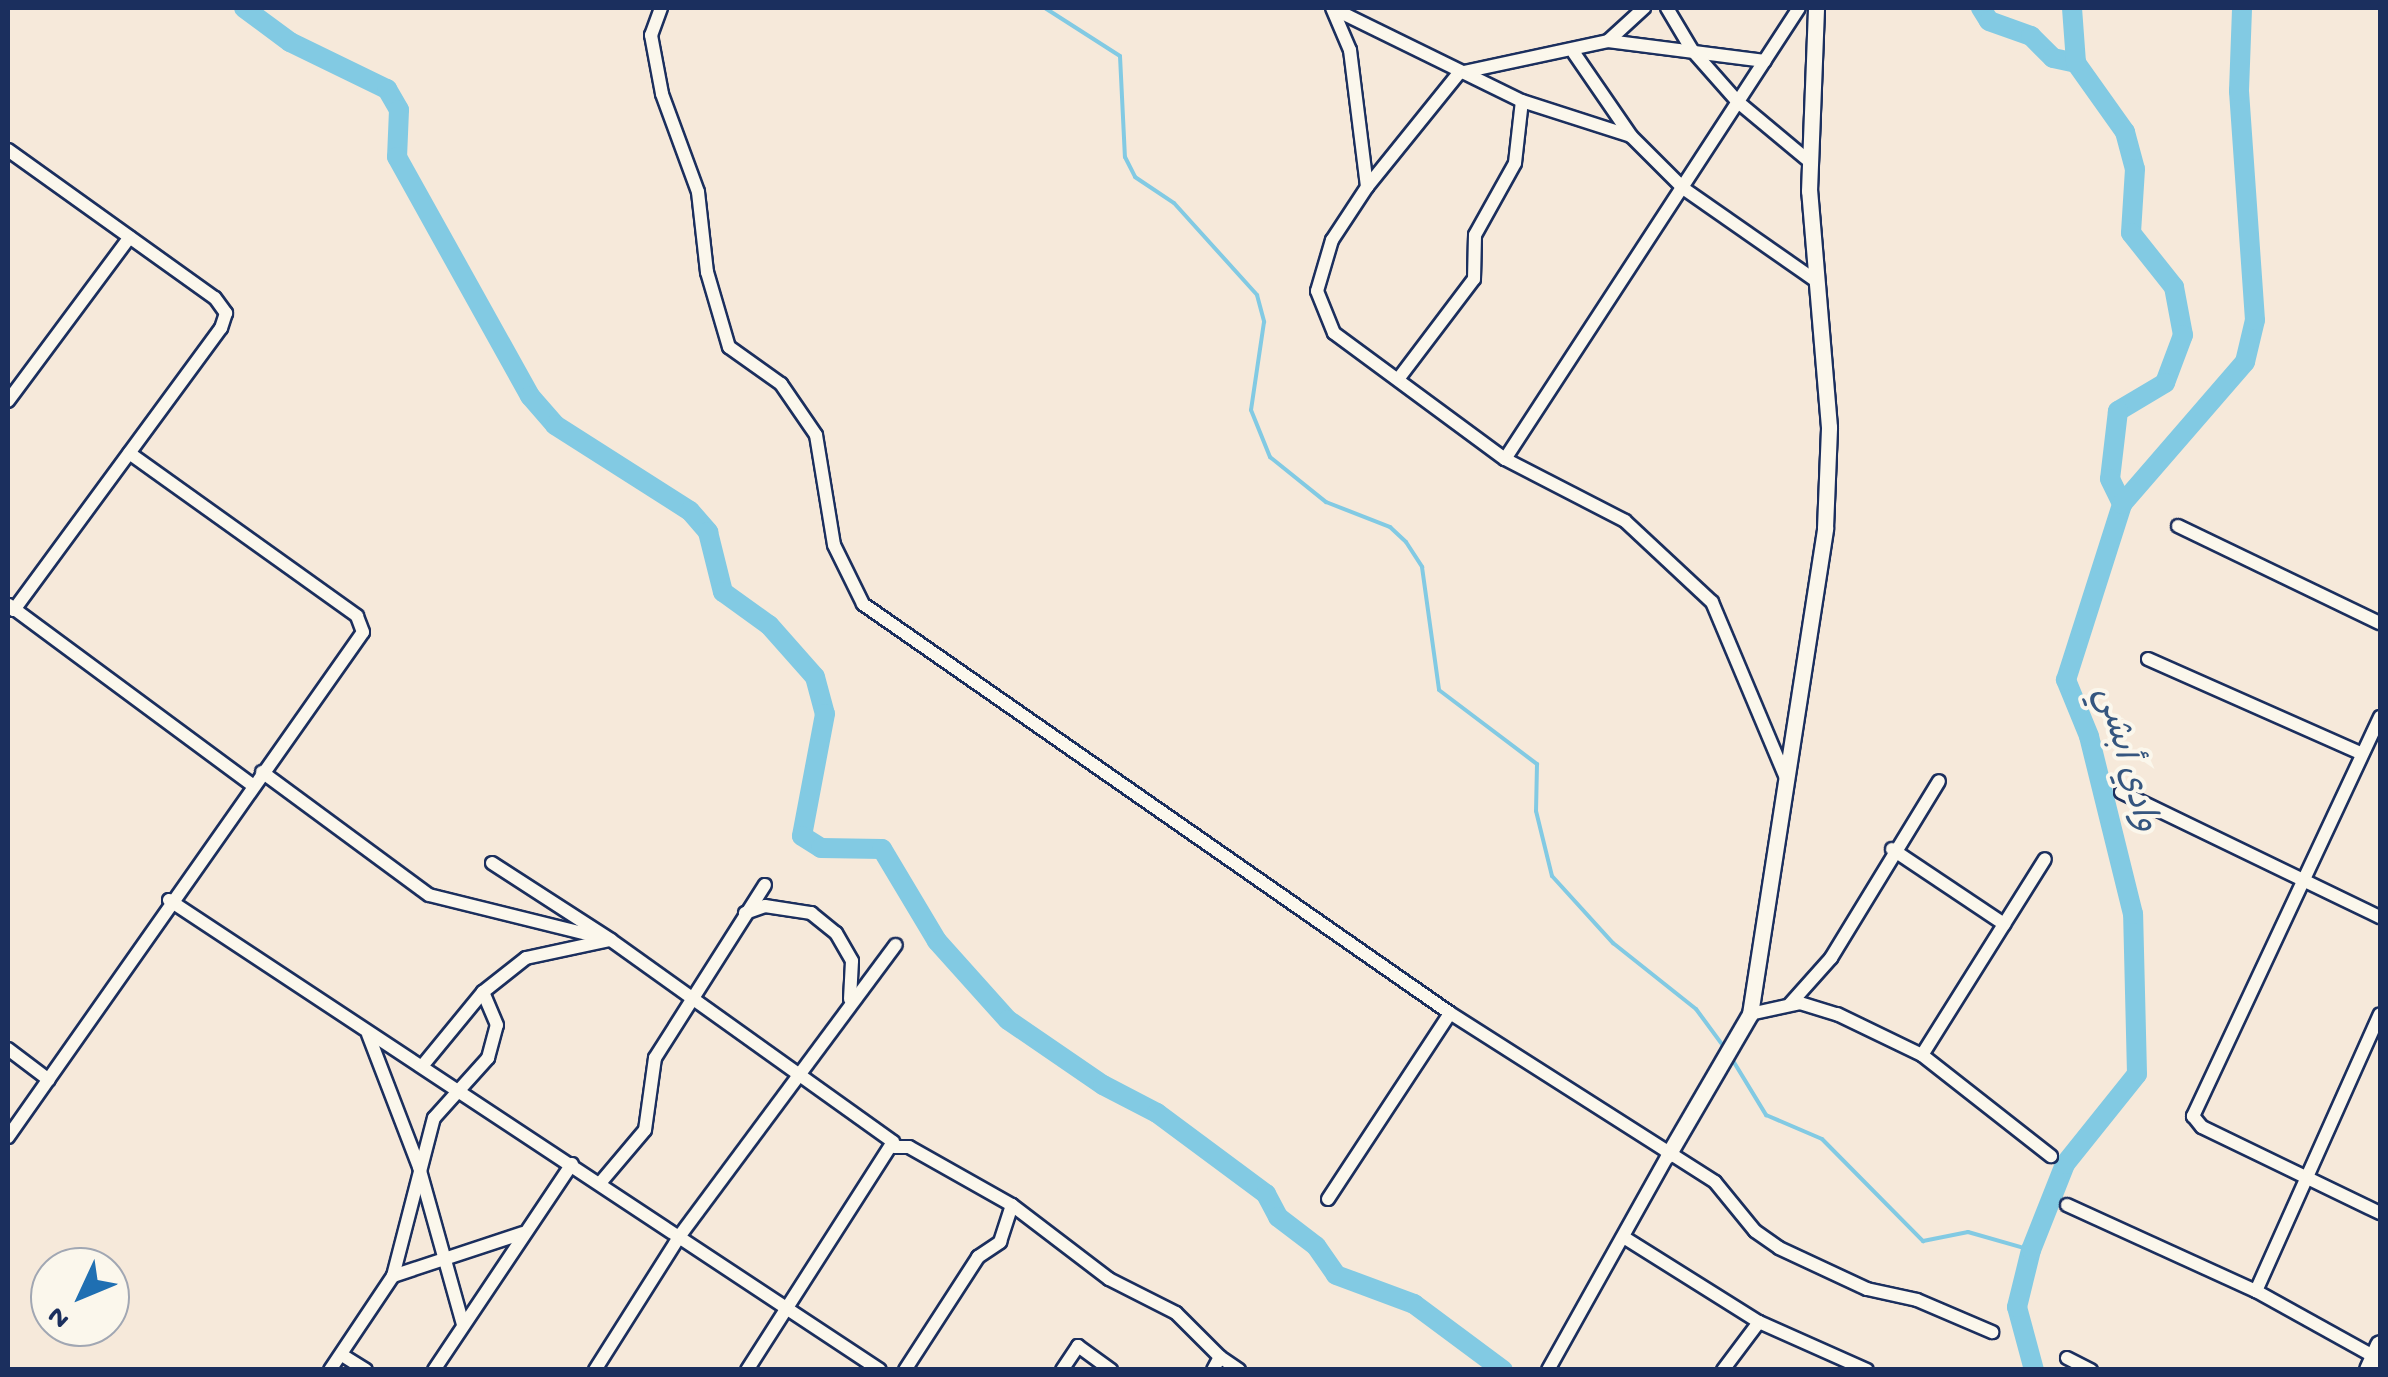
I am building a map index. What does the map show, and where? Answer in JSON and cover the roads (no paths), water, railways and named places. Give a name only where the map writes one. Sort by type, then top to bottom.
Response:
[{"type":"street","points":[[661,8],[651,36],[662,94],[698,192],[707,272],[729,347],[781,384],[816,436],[834,545],[863,604],[1450,1013],[1732,1197],[1755,1231],[1810,1266],[1992,1332]]},
{"type":"street","points":[[1333,8],[1459,73],[1522,100],[1631,136]]},
{"type":"street","points":[[1333,8],[1350,50],[1367,186]]},
{"type":"street","points":[[1608,41],[1644,8]]},
{"type":"street","points":[[1667,8],[1692,50],[1738,102],[1810,162]]},
{"type":"street","points":[[1505,459],[1800,8]]},
{"type":"street","points":[[1548,1370],[1750,1014],[1829,485],[1810,162],[1816,8]]},
{"type":"street","points":[[1765,61],[1608,41],[1574,52],[1459,73],[1367,186],[1332,240],[1316,290],[1334,332],[1505,459],[1625,521],[1712,602],[1786,780]]},
{"type":"street","points":[[1574,52],[1631,136],[1682,188],[1815,280]]},
{"type":"street","points":[[1399,378],[1474,278],[1475,235],[1515,163],[1522,100]]},
{"type":"street","points":[[10,156],[215,298],[226,312],[129,453],[11,607],[252,785]]},
{"type":"street","points":[[8,400],[130,237]]},
{"type":"street","points":[[8,1137],[363,625],[129,453]]},
{"type":"street","points":[[2178,526],[2380,623]]},
{"type":"street","points":[[2148,659],[2362,754]]},
{"type":"street","points":[[2380,716],[2193,1116],[2202,1126],[2380,1213]]},
{"type":"street","points":[[262,772],[428,895],[612,940]]},
{"type":"street","points":[[1790,1004],[1831,958],[1892,849],[1939,781]]},
{"type":"street","points":[[2121,792],[2380,918]]},
{"type":"street","points":[[1892,849],[2004,924]]},
{"type":"street","points":[[1922,1055],[2045,859]]},
{"type":"street","points":[[492,863],[612,940],[799,1070],[894,1148],[909,1147],[1012,1205],[1058,1245],[1176,1313],[1217,1364],[1239,1370]]},
{"type":"street","points":[[601,1182],[644,1130],[655,1058],[689,996],[764,886]]},
{"type":"street","points":[[169,900],[368,1034],[464,1090],[880,1370]]},
{"type":"street","points":[[745,913],[764,906],[812,912],[836,933],[852,961],[850,999]]},
{"type":"street","points":[[422,1065],[483,992],[526,958],[612,940]]},
{"type":"street","points":[[594,1370],[681,1234],[850,999],[896,945]]},
{"type":"street","points":[[330,1370],[393,1276],[434,1118],[464,1090],[488,1058],[497,1025],[483,992]]},
{"type":"street","points":[[1750,1014],[1790,1004],[1819,1007],[1922,1055],[2051,1156]]},
{"type":"street","points":[[1328,1200],[1450,1013]]},
{"type":"street","points":[[2256,1291],[2380,1014]]},
{"type":"street","points":[[368,1034],[420,1167],[462,1326]]},
{"type":"street","points":[[8,1050],[48,1080]]},
{"type":"street","points":[[747,1370],[894,1148]]},
{"type":"street","points":[[434,1370],[572,1164]]},
{"type":"street","points":[[905,1370],[978,1257],[1000,1242],[1012,1205]]},
{"type":"street","points":[[2067,1205],[2256,1291],[2375,1357]]},
{"type":"street","points":[[393,1276],[524,1233]]},
{"type":"street","points":[[1625,1238],[1759,1322],[1866,1369]]},
{"type":"street","points":[[1723,1370],[1759,1322]]},
{"type":"street","points":[[1062,1370],[1078,1346],[1111,1370]]},
{"type":"street","points":[[342,1355],[366,1370]]},
{"type":"street","points":[[2066,1358],[2092,1370]]},
{"type":"waterway","points":[[244,8],[290,42],[387,89],[399,110],[397,157],[530,396],[555,425],[690,511],[708,532],[723,592],[769,625],[815,677],[825,714],[802,836],[821,848],[882,849],[937,941],[1008,1020],[1103,1085],[1157,1113],[1266,1194],[1278,1217],[1316,1246],[1336,1275],[1414,1304],[1503,1370]]},
{"type":"waterway","points":[[1045,8],[1120,56],[1125,157],[1135,177],[1174,203],[1257,295],[1264,322],[1251,410],[1270,457],[1326,502],[1390,527],[1406,542],[1422,567],[1439,690],[1537,764],[1536,811],[1552,876],[1613,943],[1696,1009],[1724,1047]]},
{"type":"waterway","points":[[1981,8],[1989,21],[2031,36],[2053,58],[2076,63],[2125,132],[2135,169],[2131,233],[2174,287],[2183,335],[2165,383],[2118,411],[2110,479],[2122,504]]},
{"type":"waterway","points":[[2072,8],[2076,63]]},
{"type":"waterway","name":"وادي أبشي","points":[[2034,1370],[2017,1307],[2031,1250],[2065,1164],[2137,1074],[2133,914],[2089,736],[2066,680],[2122,504],[2245,362],[2255,320],[2239,91],[2242,8]]},
{"type":"waterway","points":[[1732,1059],[1766,1115],[1822,1139],[1923,1241],[1968,1232],[2031,1250]]}]
